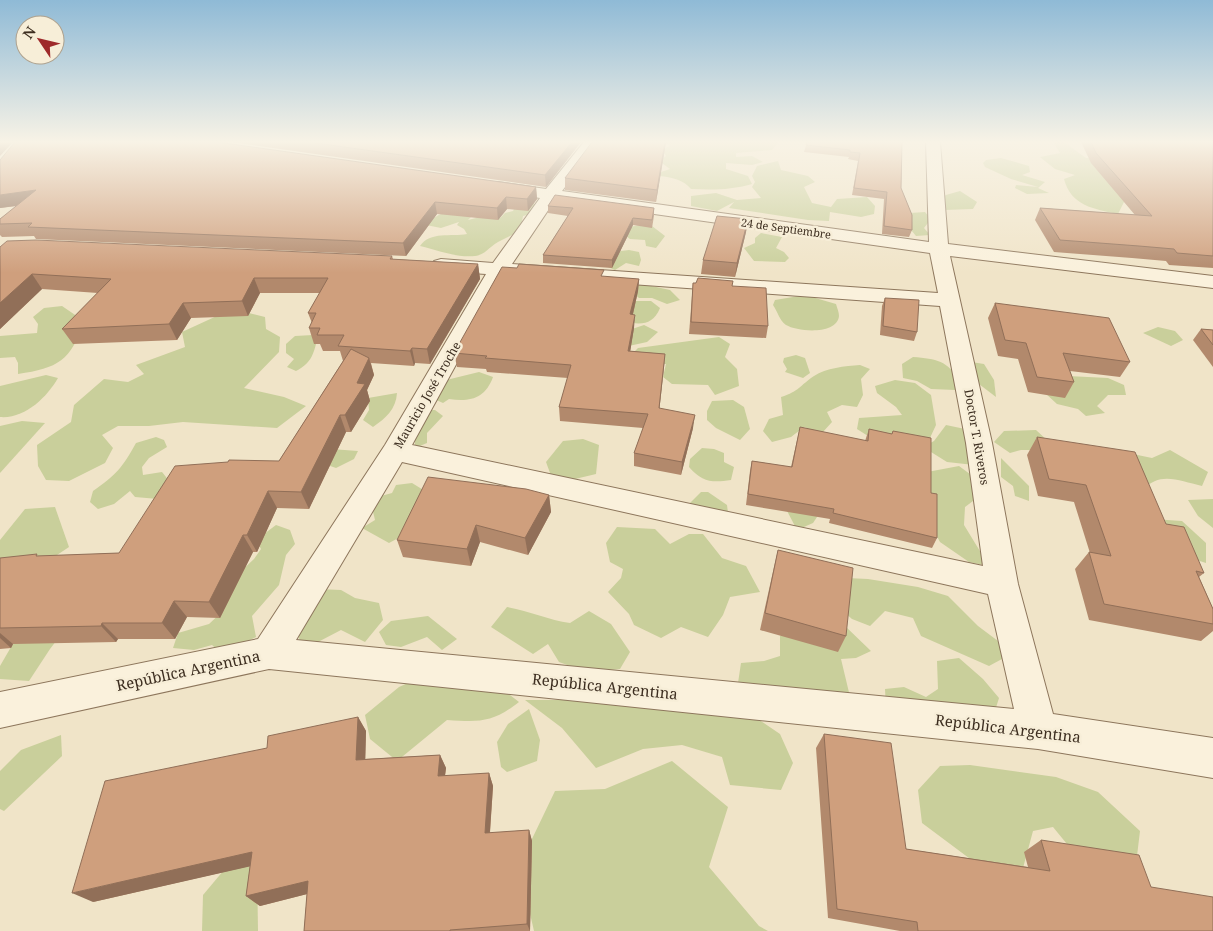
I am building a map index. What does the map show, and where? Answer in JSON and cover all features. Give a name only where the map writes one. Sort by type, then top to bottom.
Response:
[{"type":"street","name":"24 de Septiembre","points":[[491,185],[939,249],[1213,282]]},
{"type":"street","name":"Mauricio José Troche","points":[[269,652],[395,450],[500,268],[557,185]]},
{"type":"street","name":"Doctor T. Riveros","points":[[935,185],[939,249],[979,443],[1002,584],[1038,730]]},
{"type":"street","points":[[420,264],[950,300]]},
{"type":"street","points":[[395,450],[948,570],[1002,584]]},
{"type":"street","name":"República Argentina","points":[[0,710],[269,652],[1038,730],[1213,758]]},
{"type":"green space","points":[[687,185],[746,185],[729,188],[691,189]]},
{"type":"green space","points":[[753,185],[807,185],[804,187],[812,203],[831,207],[837,199],[867,197],[875,206],[874,214],[861,217],[830,212],[829,221],[808,220],[729,208],[734,202],[717,211],[691,206],[691,196],[716,193],[737,200],[761,198],[752,187]]},
{"type":"green space","points":[[1016,185],[1038,187],[1033,185],[1041,185],[1038,188],[1049,193],[1027,194],[1015,188]]},
{"type":"green space","points":[[1066,185],[1120,185],[1126,198],[1118,214],[1085,205],[1078,201]]},
{"type":"green space","points":[[960,191],[977,202],[973,209],[944,210],[938,200],[946,195]]},
{"type":"green space","points":[[530,201],[538,206],[534,213],[523,216],[522,221],[529,225],[498,242],[482,254],[461,256],[420,246],[424,241],[435,236],[467,234],[464,229],[457,225],[459,222],[441,228],[426,225],[437,216],[452,213],[471,217],[468,220],[480,217],[500,218],[505,213],[513,211],[515,207]]},
{"type":"green space","points":[[925,212],[931,219],[924,228],[930,235],[916,236],[907,225],[910,213]]},
{"type":"green space","points":[[652,226],[665,236],[656,248],[646,246],[645,240],[630,239],[623,234],[629,227]]},
{"type":"green space","points":[[761,233],[782,237],[776,248],[784,252],[789,258],[785,262],[754,261],[744,248],[755,243],[755,238]]},
{"type":"green space","points":[[629,250],[639,252],[641,260],[639,266],[626,263],[615,270],[608,267],[613,252]]},
{"type":"green space","points":[[642,284],[670,290],[680,300],[667,304],[652,298],[639,298],[632,292],[633,286]]},
{"type":"green space","points":[[805,295],[836,304],[839,316],[837,322],[825,329],[816,330],[799,329],[786,325],[773,305],[775,300]]},
{"type":"green space","points":[[636,301],[651,301],[660,308],[654,318],[645,323],[623,321]]},
{"type":"green space","points":[[62,306],[84,321],[74,345],[68,354],[53,365],[32,372],[18,374],[18,363],[15,357],[0,358],[0,336],[37,333],[38,324],[33,317],[44,308]]},
{"type":"green space","points":[[232,309],[265,317],[266,329],[280,337],[279,352],[244,388],[284,397],[306,406],[277,428],[183,422],[149,426],[118,426],[102,435],[113,448],[105,463],[69,481],[46,480],[38,466],[37,445],[71,422],[74,405],[104,379],[128,382],[144,374],[136,365],[185,347],[182,332]]},
{"type":"green space","points":[[644,325],[658,332],[647,342],[615,349],[623,332]]},
{"type":"green space","points":[[1158,327],[1175,331],[1183,340],[1171,346],[1143,333]]},
{"type":"green space","points":[[313,335],[317,339],[313,354],[308,362],[296,371],[287,367],[294,359],[286,353],[286,344],[295,336]]},
{"type":"green space","points":[[719,337],[730,344],[725,357],[737,369],[739,386],[715,395],[708,385],[672,384],[663,377],[666,364],[640,364],[627,359],[638,348]]},
{"type":"green space","points":[[796,355],[805,358],[810,373],[803,378],[785,372],[787,369],[783,362],[784,358]]},
{"type":"green space","points":[[913,357],[935,360],[946,365],[960,382],[955,390],[931,389],[917,381],[903,378],[902,364]]},
{"type":"green space","points":[[965,361],[984,364],[994,380],[996,397],[975,381]]},
{"type":"green space","points":[[860,365],[870,369],[861,379],[863,395],[857,407],[842,405],[827,412],[832,422],[822,433],[804,427],[791,437],[772,442],[763,431],[769,419],[783,415],[781,397],[796,390],[824,371]]},
{"type":"green space","points":[[479,372],[493,377],[486,390],[476,397],[464,400],[449,399],[443,403],[434,399],[430,384]]},
{"type":"green space","points":[[46,375],[58,378],[41,399],[26,411],[9,417],[0,417],[0,386]]},
{"type":"green space","points":[[1068,376],[1108,378],[1124,385],[1126,395],[1108,395],[1097,406],[1105,413],[1086,416],[1078,409],[1057,404],[1045,393]]},
{"type":"green space","points":[[895,380],[915,383],[931,395],[936,425],[929,440],[868,436],[857,429],[859,418],[902,415],[896,407],[877,393],[875,386]]},
{"type":"green space","points":[[397,393],[395,404],[390,413],[382,420],[373,427],[363,420],[369,410],[368,398]]},
{"type":"green space","points":[[733,400],[744,407],[750,429],[740,440],[716,428],[707,420],[707,411],[712,401]]},
{"type":"green space","points":[[427,410],[435,410],[443,416],[427,433],[427,443],[415,448],[415,433]]},
{"type":"green space","points":[[22,421],[45,423],[0,473],[0,426]]},
{"type":"green space","points":[[946,425],[965,429],[974,465],[947,462],[923,447],[934,441]]},
{"type":"green space","points":[[1036,430],[1049,442],[1042,450],[1021,450],[1010,453],[994,442],[1004,431]]},
{"type":"green space","points":[[156,437],[164,440],[167,447],[149,458],[142,467],[143,475],[162,472],[170,482],[158,499],[135,497],[130,491],[114,504],[98,509],[90,502],[93,491],[118,470],[136,443]]},
{"type":"green space","points":[[583,439],[599,445],[596,474],[554,484],[546,462],[563,441]]},
{"type":"green space","points":[[702,448],[714,449],[724,453],[724,462],[734,467],[731,480],[708,480],[698,476],[689,467],[690,459]]},
{"type":"green space","points":[[331,449],[358,451],[354,459],[336,468],[316,461]]},
{"type":"green space","points":[[1170,450],[1208,472],[1202,486],[1178,480],[1163,479],[1149,484],[1143,490],[1128,453],[1152,458]]},
{"type":"green space","points":[[1001,458],[1029,486],[1029,501],[1015,496],[1013,486],[1001,477]]},
{"type":"green space","points":[[959,466],[978,480],[981,495],[965,507],[964,525],[989,566],[969,562],[940,542],[932,527],[917,483],[922,473]]},
{"type":"green space","points":[[412,483],[425,491],[404,535],[389,543],[362,528],[375,520],[370,499],[392,493],[396,485]]},
{"type":"green space","points":[[701,492],[708,492],[727,505],[729,520],[686,507]]},
{"type":"green space","points":[[1213,499],[1213,528],[1198,516],[1188,500]]},
{"type":"green space","points":[[55,507],[69,547],[30,573],[0,574],[0,540],[25,509]]},
{"type":"green space","points":[[785,507],[821,511],[813,523],[797,530]]},
{"type":"green space","points":[[1152,519],[1182,521],[1206,543],[1206,563],[1181,555]]},
{"type":"green space","points":[[276,525],[290,530],[295,544],[286,555],[279,585],[252,616],[256,637],[222,654],[212,645],[194,650],[173,648],[178,633],[209,624],[224,610],[238,574],[254,559],[261,549],[256,540]]},
{"type":"green space","points":[[617,527],[655,529],[670,544],[689,534],[703,534],[722,558],[746,566],[760,592],[730,597],[723,615],[708,637],[681,627],[661,638],[634,625],[629,614],[608,592],[621,578],[623,569],[610,562],[606,543]]},
{"type":"green space","points":[[847,578],[868,579],[918,587],[948,596],[978,626],[1002,644],[1002,659],[989,666],[921,636],[913,618],[885,611],[870,626],[852,619],[836,605]]},
{"type":"green space","points":[[318,589],[341,590],[355,598],[379,603],[383,620],[365,642],[341,630],[318,642],[300,641],[291,615]]},
{"type":"green space","points":[[92,594],[50,649],[29,681],[0,679],[0,666],[29,616]]},
{"type":"green space","points":[[507,607],[570,623],[589,611],[611,624],[630,652],[620,669],[587,672],[559,662],[548,644],[533,654],[491,627]]},
{"type":"green space","points":[[428,616],[457,639],[442,650],[427,637],[401,647],[386,645],[379,632],[391,621]]},
{"type":"green space","points":[[793,624],[844,625],[871,651],[856,658],[841,659],[852,705],[738,683],[741,663],[764,661],[780,656],[780,636]]},
{"type":"green space","points":[[959,658],[983,679],[999,698],[988,733],[886,708],[885,689],[904,687],[926,697],[938,689],[937,661]]},
{"type":"green space","points":[[417,679],[498,686],[519,702],[501,714],[485,720],[447,720],[397,761],[370,739],[365,715],[399,687]]},
{"type":"green space","points":[[576,684],[727,698],[780,734],[793,763],[781,790],[730,785],[722,757],[682,745],[643,749],[596,768],[562,728],[525,700],[558,700]]},
{"type":"green space","points":[[529,709],[540,740],[537,761],[507,772],[501,767],[497,742],[508,724]]},
{"type":"green space","points":[[61,735],[62,756],[4,811],[0,809],[0,771],[21,750]]},
{"type":"green space","points":[[672,761],[728,807],[709,867],[759,926],[768,931],[534,931],[519,866],[555,791],[605,789]]},
{"type":"green space","points":[[970,765],[1056,777],[1098,792],[1140,831],[1137,856],[1094,877],[1053,827],[1033,831],[1023,868],[993,876],[922,823],[918,790],[940,766]]},
{"type":"green space","points":[[229,864],[257,864],[258,931],[202,931],[203,895]]},
{"type":"building","points":[[0,185],[525,185],[536,187],[527,199],[506,197],[497,208],[435,202],[403,243],[28,227],[32,223],[0,224],[0,219],[36,190],[0,195]]},
{"type":"building","points":[[622,185],[658,185],[657,190]]},
{"type":"building","points":[[854,185],[901,185],[912,215],[912,230],[884,226],[887,192],[854,188]]},
{"type":"building","points":[[1125,185],[1213,185],[1213,256],[1177,253],[1174,249],[1060,240],[1040,208],[1152,216]]},
{"type":"building","points":[[555,195],[654,208],[652,220],[633,218],[612,260],[543,255],[573,208],[548,206]]},
{"type":"building","points":[[717,216],[748,219],[737,263],[703,260]]},
{"type":"building","points":[[36,240],[392,256],[390,259],[478,264],[427,349],[412,348],[410,351],[338,346],[344,335],[317,335],[320,328],[309,328],[316,313],[308,313],[328,278],[254,278],[242,301],[183,303],[169,324],[62,329],[111,279],[32,274],[0,303],[0,247],[7,241]]},
{"type":"building","points":[[519,264],[604,270],[601,276],[639,279],[630,314],[635,315],[628,351],[665,354],[659,408],[695,415],[682,462],[634,453],[648,414],[559,407],[571,365],[485,358],[487,356],[454,353],[502,267],[517,268]]},
{"type":"building","points":[[698,278],[733,281],[732,286],[766,288],[768,326],[691,322],[693,283],[696,283]]},
{"type":"building","points":[[885,298],[919,300],[917,332],[883,326]]},
{"type":"building","points":[[995,303],[1109,318],[1130,362],[1063,353],[1074,382],[1037,377],[1026,343],[1005,340]]},
{"type":"building","points":[[1201,329],[1213,330],[1213,345]]},
{"type":"building","points":[[351,349],[369,358],[357,383],[365,384],[345,415],[340,415],[301,492],[268,491],[247,535],[243,535],[209,602],[174,601],[162,623],[102,623],[101,626],[0,628],[0,558],[37,554],[36,556],[119,553],[175,466],[228,462],[229,460],[279,461]]},
{"type":"building","points":[[800,427],[868,441],[869,429],[892,434],[893,431],[931,438],[931,493],[937,494],[937,538],[833,513],[834,509],[748,494],[752,461],[792,467]]},
{"type":"building","points":[[1037,437],[1135,452],[1166,524],[1184,527],[1204,573],[1196,571],[1213,609],[1213,624],[1104,604],[1089,552],[1111,556],[1086,485],[1049,479]]},
{"type":"building","points":[[428,477],[526,489],[549,495],[525,538],[476,525],[467,549],[397,540]]},
{"type":"building","points":[[778,550],[853,568],[846,636],[765,613]]},
{"type":"building","points":[[358,717],[356,760],[440,755],[438,776],[489,773],[485,833],[529,830],[527,924],[450,931],[304,931],[308,881],[246,896],[252,852],[72,893],[105,781],[267,748],[268,736]]},
{"type":"building","points":[[824,734],[891,743],[906,849],[1050,871],[1041,840],[1139,855],[1151,887],[1213,897],[1213,931],[918,931],[917,922],[837,909]]}]
